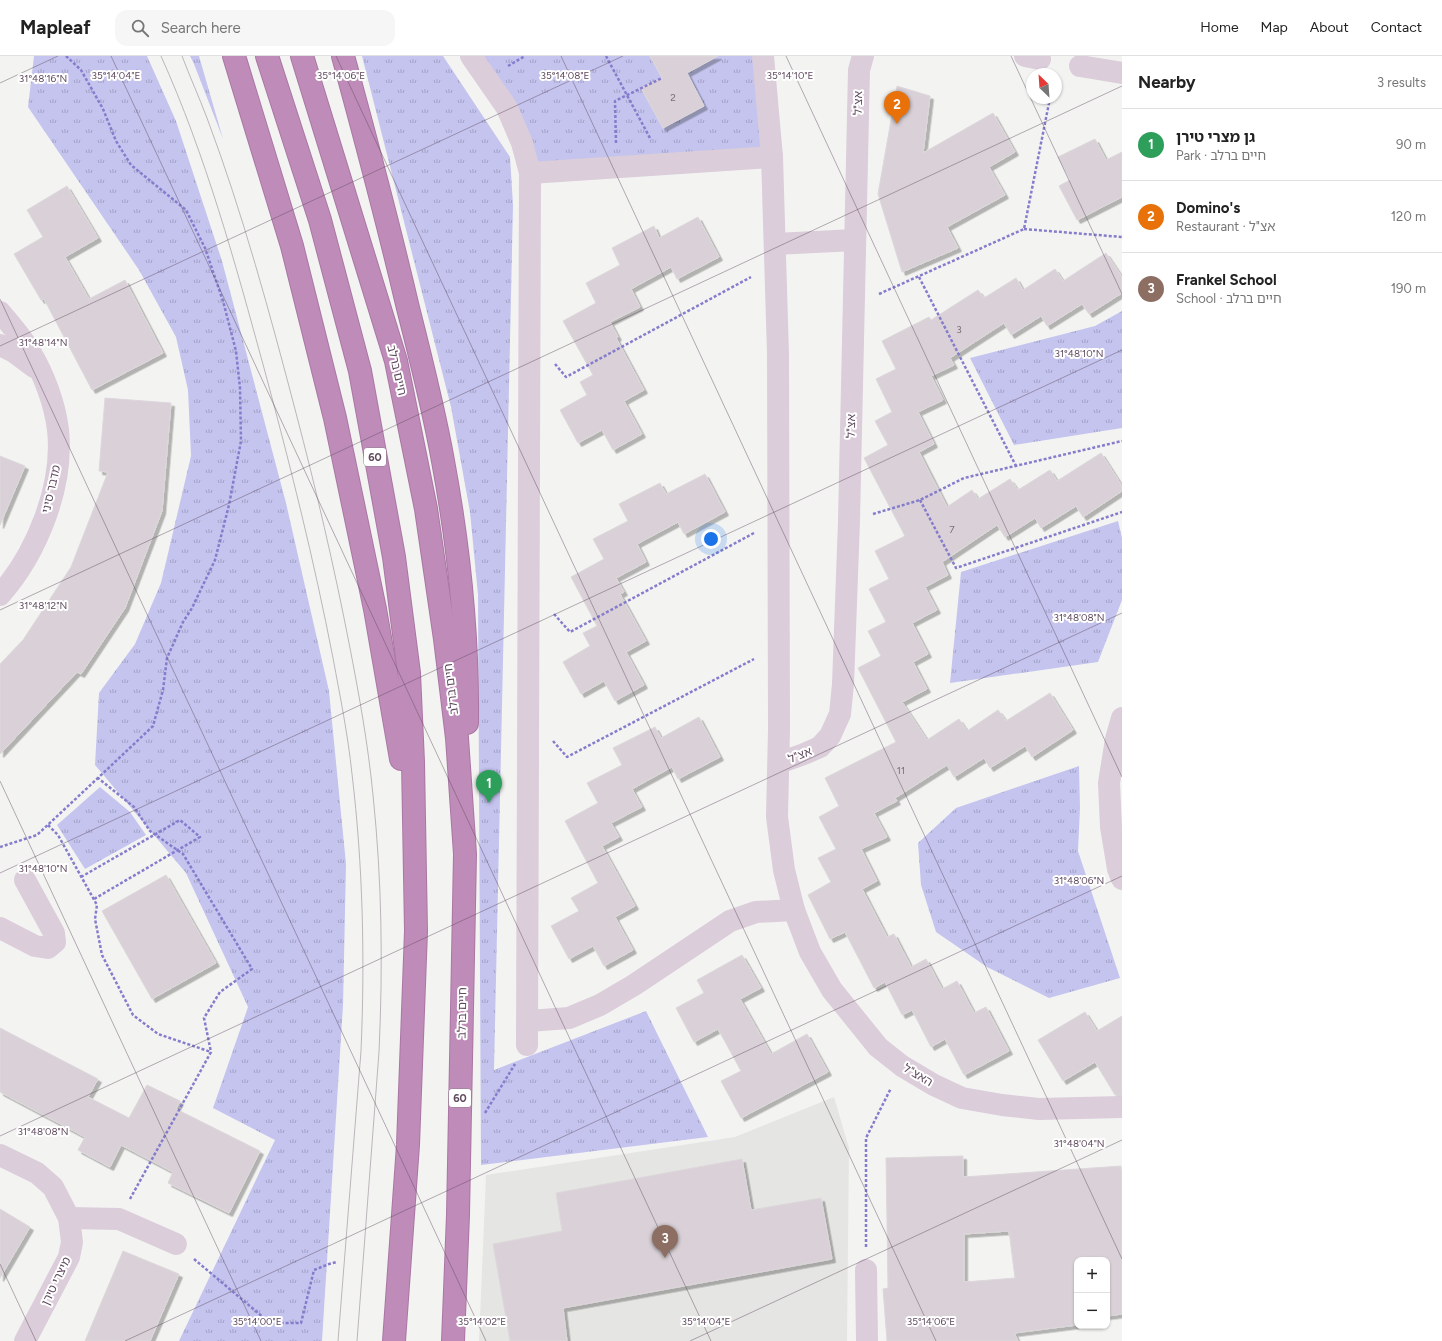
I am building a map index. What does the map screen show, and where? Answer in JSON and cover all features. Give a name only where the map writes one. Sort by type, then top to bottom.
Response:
[{"type":"highway","points":[[234,56],[292,246],[335,418],[375,609],[395,722],[415,869]]},
{"type":"highway","name":"60","points":[[267,56],[320,220],[360,371],[394,557],[409,673],[413,762],[416,931],[408,1145],[394,1341]]},
{"type":"highway","name":"חיים ברלב","points":[[302,56],[398,369],[426,509],[446,639],[457,738],[465,854],[458,1200],[453,1341]]},
{"type":"highway","points":[[343,56],[383,203],[421,359],[444,469],[460,568],[468,689],[465,854]]},
{"type":"street","points":[[471,56],[507,108],[522,143],[530,173],[527,1045]]},
{"type":"street","name":"אצ\"ל","points":[[763,56],[772,157],[776,254],[779,519],[779,763],[777,817],[784,870],[794,910]]},
{"type":"street","name":"אצ\"ל","points":[[779,763],[820,747],[830,736],[840,714],[843,684],[849,521],[858,70],[863,56]]},
{"type":"street","points":[[1080,66],[1122,73]]},
{"type":"street","points":[[530,173],[772,157]]},
{"type":"street","points":[[776,254],[855,240]]},
{"type":"street","name":"מדבר סיני","points":[[0,312],[31,352],[51,400],[58,430],[58,466],[50,504],[34,544],[10,583],[0,595]]},
{"type":"street","name":"מדבר סיני","points":[[0,345],[26,360],[41,374]]},
{"type":"street","points":[[1122,718],[1116,739],[1108,783],[1118,869],[1122,879]]},
{"type":"street","points":[[0,928],[35,946],[48,948],[55,942],[54,933],[25,880]]},
{"type":"street","points":[[528,1021],[569,1018],[600,1005],[634,985],[730,921],[756,912],[794,910]]},
{"type":"street","name":"האצ\"ל","points":[[794,910],[810,952],[832,990],[878,1046],[902,1066],[934,1085],[962,1098],[1039,1110],[1122,1107]]},
{"type":"street","name":"מיצרי טירן","points":[[0,1155],[36,1173],[53,1188],[69,1218],[72,1242],[69,1257],[25,1341]]},
{"type":"street","points":[[69,1218],[119,1219],[176,1244]]},
{"type":"street","points":[[866,1270],[867,1341]]},
{"type":"path","points":[[0,847],[37,835],[153,726],[163,690],[167,658],[183,622],[192,608],[215,560],[229,505],[241,441],[240,388],[236,351],[223,301],[205,248],[186,210],[131,165],[116,141],[103,109],[81,70],[66,56]]},
{"type":"path","points":[[606,56],[664,164]]},
{"type":"path","points":[[616,167],[615,101],[662,78]]},
{"type":"path","points":[[1024,229],[1049,104]]},
{"type":"path","points":[[853,306],[1024,229],[1122,237]]},
{"type":"path","points":[[529,335],[566,377],[776,254]]},
{"type":"path","points":[[919,277],[1016,466]]},
{"type":"path","points":[[849,521],[920,500],[964,478],[1122,441]]},
{"type":"path","points":[[920,500],[956,568],[1122,512]]},
{"type":"path","points":[[529,586],[570,632],[779,519]]},
{"type":"path","points":[[552,741],[567,757],[779,646]]},
{"type":"path","points":[[100,776],[98,778],[134,807],[150,831],[182,854],[252,969],[220,992],[204,1018],[211,1052],[119,1219]]},
{"type":"path","points":[[81,877],[180,820],[200,837],[94,899]]},
{"type":"path","points":[[48,825],[58,835],[97,905],[95,920],[102,956],[133,1015],[158,1034],[211,1052]]},
{"type":"path","points":[[484,1114],[527,1045]]},
{"type":"path","points":[[866,1270],[866,1138],[902,1066]]},
{"type":"path","points":[[176,1244],[270,1323],[301,1324],[314,1270],[337,1262]]},
{"type":"shaded area","points":[[834,1097],[849,1148],[847,1341],[479,1341],[486,1175],[735,1137]]},
{"type":"green space","points":[[34,56],[147,56],[176,121],[222,261],[286,503],[329,691],[346,864],[343,1005],[322,1341],[179,1341],[275,1140],[213,1108],[248,1007],[186,873],[95,765],[99,693],[135,644],[161,583],[191,456],[188,390],[176,337],[139,270],[28,107]]},
{"type":"green space","points":[[190,56],[199,56],[223,139],[194,64]]},
{"type":"green space","points":[[362,56],[443,56],[510,157],[513,205],[494,1070],[646,1011],[708,1137],[481,1165],[478,595],[470,512],[451,407]]},
{"type":"green space","points":[[478,56],[650,56],[662,78],[641,88],[663,128],[704,106],[686,73],[699,56],[754,56],[761,151],[533,166]]},
{"type":"green space","points":[[1122,311],[1122,428],[1014,445],[970,358],[1095,326]]},
{"type":"green space","points":[[1118,521],[1122,538],[1122,600],[1098,662],[950,683],[961,572]]},
{"type":"green space","points":[[1079,766],[1080,808],[1078,851],[1120,978],[1049,998],[987,967],[936,932],[921,885],[918,843],[956,808]]},
{"type":"green space","points":[[100,787],[130,812],[146,835],[85,869],[57,825]]},
{"type":"building","points":[[650,56],[718,56],[687,73],[704,106],[663,128],[641,88],[662,78]]},
{"type":"building","points":[[897,86],[930,96],[923,153],[993,113],[1015,152],[989,167],[1005,195],[947,227],[958,248],[902,272],[878,194]]},
{"type":"building","points":[[1095,139],[1106,160],[1122,152],[1122,197],[1077,220],[1059,186],[1070,180],[1058,157]]},
{"type":"building","points":[[67,186],[98,238],[65,257],[89,299],[125,280],[163,353],[92,390],[44,299],[41,300],[14,254],[43,237],[27,210]]},
{"type":"building","points":[[698,217],[719,257],[677,279],[671,267],[631,289],[640,307],[610,322],[618,337],[616,338],[644,390],[624,401],[642,434],[613,450],[602,430],[578,443],[560,410],[587,395],[580,382],[593,375],[563,321],[596,303],[586,283],[620,265],[612,248],[654,226],[659,238]]},
{"type":"building","points":[[1106,253],[1122,277],[1122,293],[1089,314],[1082,304],[1047,326],[1041,316],[1011,335],[1004,323],[950,358],[954,365],[931,376],[943,400],[918,412],[934,444],[919,452],[947,507],[972,490],[978,499],[1010,479],[1018,490],[1050,470],[1057,481],[1101,453],[1122,486],[1122,491],[1083,517],[1076,506],[1041,528],[1035,518],[1005,537],[997,525],[942,562],[948,575],[925,587],[937,610],[912,623],[928,654],[913,662],[927,689],[902,702],[927,740],[959,719],[967,731],[998,710],[1006,721],[1050,693],[1073,730],[1032,757],[1025,746],[990,768],[984,758],[954,777],[947,765],[895,798],[897,801],[874,813],[887,837],[861,849],[877,881],[862,889],[887,937],[894,934],[911,967],[926,959],[942,989],[957,981],[974,1013],[986,1007],[1009,1051],[964,1075],[945,1039],[931,1047],[912,1010],[902,1015],[885,982],[874,988],[845,932],[830,939],[808,895],[831,882],[818,858],[836,849],[819,817],[839,806],[825,778],[896,742],[858,668],[881,656],[868,631],[886,622],[869,589],[889,579],[875,551],[905,536],[864,458],[888,445],[875,421],[892,412],[876,379],[896,369],[882,341],[929,317],[931,320],[978,290],[984,298],[1016,278],[1023,290],[1055,269],[1063,281]]},
{"type":"building","points":[[105,398],[171,403],[162,511],[125,608],[81,674],[77,672],[0,754],[0,664],[23,640],[71,567],[108,472],[99,471]]},
{"type":"building","points":[[0,456],[25,466],[0,525]]},
{"type":"building","points":[[705,474],[725,512],[684,534],[678,522],[637,544],[646,562],[616,578],[624,592],[620,594],[646,641],[626,652],[644,685],[615,701],[604,681],[581,694],[563,662],[590,646],[583,633],[597,626],[571,577],[604,559],[593,539],[628,521],[619,504],[660,483],[666,494]]},
{"type":"building","points":[[699,717],[720,757],[678,779],[672,767],[632,789],[642,807],[611,823],[619,837],[602,846],[635,906],[615,917],[633,950],[604,966],[593,946],[569,959],[551,926],[579,911],[571,898],[598,883],[565,821],[598,803],[587,783],[622,765],[613,748],[655,727],[661,738]]},
{"type":"building","points":[[166,875],[216,963],[152,999],[102,911]]},
{"type":"building","points":[[742,955],[761,988],[740,999],[771,1054],[807,1034],[828,1072],[741,1118],[721,1081],[741,1071],[718,1029],[694,1042],[676,1008],[704,993],[697,980]]},
{"type":"building","points":[[1085,1012],[1097,1031],[1122,1016],[1122,1095],[1115,1095],[1095,1062],[1063,1081],[1038,1040]]},
{"type":"building","points":[[0,1028],[98,1079],[88,1097],[129,1118],[147,1085],[180,1101],[176,1109],[260,1151],[229,1213],[168,1183],[173,1172],[121,1145],[110,1167],[78,1150],[85,1137],[0,1092]]},
{"type":"building","points":[[963,1156],[963,1177],[1121,1166],[1122,1314],[1110,1316],[1110,1257],[1074,1257],[1074,1325],[1014,1333],[1018,1341],[887,1341],[883,1289],[888,1288],[886,1158]],"holes":[[[1009,1231],[1015,1278],[964,1282],[964,1234]]]},
{"type":"building","points":[[742,1159],[751,1210],[821,1198],[832,1259],[563,1308],[567,1341],[510,1341],[493,1244],[562,1231],[556,1193]]},
{"type":"building","points":[[0,1209],[30,1227],[0,1278]]},
{"type":"building","points":[[123,1251],[179,1274],[150,1341],[85,1341]]},
{"type":"tram line","points":[[161,56],[206,171],[231,249],[264,368],[310,548],[344,716],[350,759],[359,843],[363,982],[361,1051],[338,1341]]},
{"type":"tram line","points":[[182,56],[220,154],[266,301],[318,499],[349,643],[369,757],[376,827],[380,891],[381,988],[379,1052],[357,1341]]},
{"type":"place","name":"Domino's","points":[[897,124]]},
{"type":"place","name":"גן מצרי טירן","points":[[489,803]]},
{"type":"place","name":"Frankel School","points":[[665,1258]]}]
